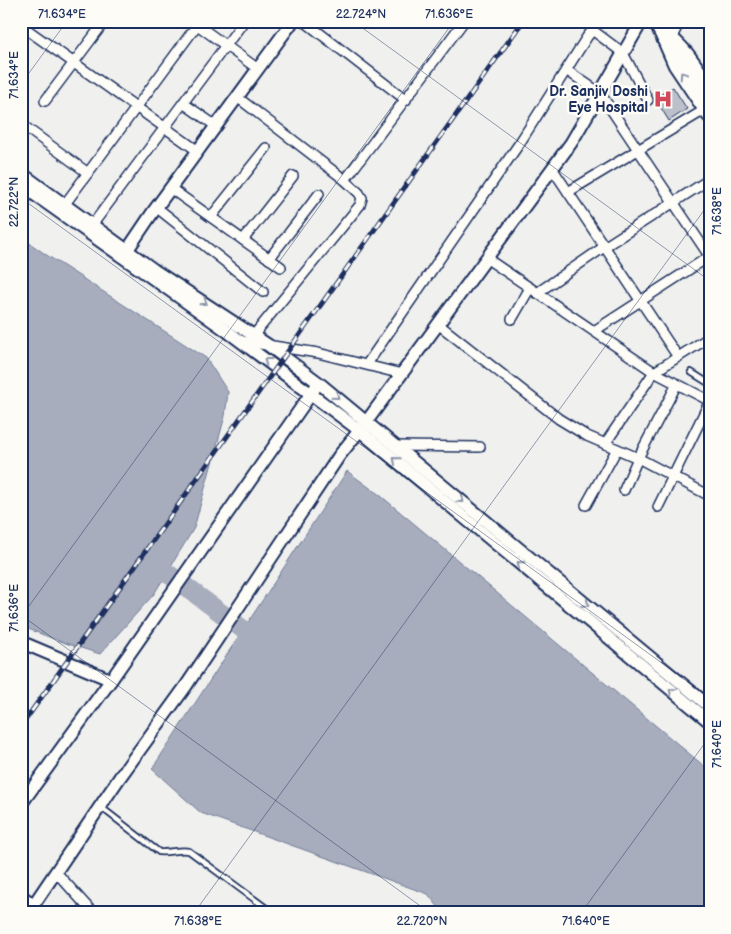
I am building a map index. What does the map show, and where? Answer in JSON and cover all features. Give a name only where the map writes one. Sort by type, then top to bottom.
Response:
[{"type":"highway","points":[[663,31],[688,57],[709,87]]},
{"type":"highway","points":[[663,31],[676,64],[708,112]]},
{"type":"street","points":[[45,101],[105,21]]},
{"type":"street","points":[[93,224],[244,21]]},
{"type":"street","points":[[125,253],[156,207],[293,21]]},
{"type":"street","points":[[304,21],[406,100]]},
{"type":"street","points":[[345,180],[464,21]]},
{"type":"street","points":[[21,896],[31,909],[100,807],[186,686],[339,456],[402,374],[571,143],[642,21]]},
{"type":"street","points":[[663,31],[680,21]]},
{"type":"street","points":[[65,204],[196,22],[258,69]]},
{"type":"street","points":[[23,25],[198,150]]},
{"type":"street","points":[[367,364],[520,144],[591,32],[595,32],[623,54],[648,100]]},
{"type":"street","points":[[566,70],[600,92],[710,256],[594,331]]},
{"type":"street","points":[[237,97],[345,180],[362,198],[360,205],[253,336]]},
{"type":"street","points":[[183,102],[216,126]]},
{"type":"street","points":[[568,192],[638,150],[708,112]]},
{"type":"street","points":[[21,124],[88,172]]},
{"type":"street","points":[[211,217],[266,148]]},
{"type":"street","points":[[552,168],[678,357]]},
{"type":"street","points":[[21,173],[93,224],[125,253],[360,430],[710,706]]},
{"type":"street","points":[[243,240],[293,176]]},
{"type":"street","points":[[512,319],[534,291],[710,179]]},
{"type":"street","points":[[21,184],[125,253],[218,310],[319,382],[397,446],[710,722]]},
{"type":"street","points":[[170,188],[281,267]]},
{"type":"street","points":[[269,259],[319,194]]},
{"type":"street","points":[[156,207],[263,292]]},
{"type":"street","points":[[486,258],[654,372],[710,401],[658,507]]},
{"type":"street","points":[[438,324],[559,419],[587,436],[638,458],[707,495],[710,484]]},
{"type":"street","points":[[605,444],[654,372],[710,337]]},
{"type":"street","points":[[241,340],[367,364],[402,374]]},
{"type":"street","points":[[21,804],[111,680],[319,382]]},
{"type":"street","points":[[624,490],[638,458],[677,384]]},
{"type":"street","points":[[397,446],[480,447]]},
{"type":"street","points":[[586,505],[617,449]]},
{"type":"street","points":[[23,646],[111,680]]},
{"type":"street","points":[[56,872],[93,913]]},
{"type":"lane","points":[[691,372],[710,384]]},
{"type":"lane","points":[[100,807],[159,852],[189,851],[273,913]]},
{"type":"water","points":[[21,237],[206,358],[228,392],[225,416],[194,528],[154,594],[100,654],[21,626]]},
{"type":"water","points":[[347,471],[381,496],[710,771],[710,913],[443,913],[428,894],[201,813],[152,769]]},
{"type":"building","points":[[673,87],[687,109],[669,121],[655,98]]},
{"type":"waterway","points":[[147,558],[263,644]]},
{"type":"railway","points":[[21,726],[523,21]]},
{"type":"place","name":"Dr. Sanjiv Doshi Eye Hospital","points":[[663,99]]}]
